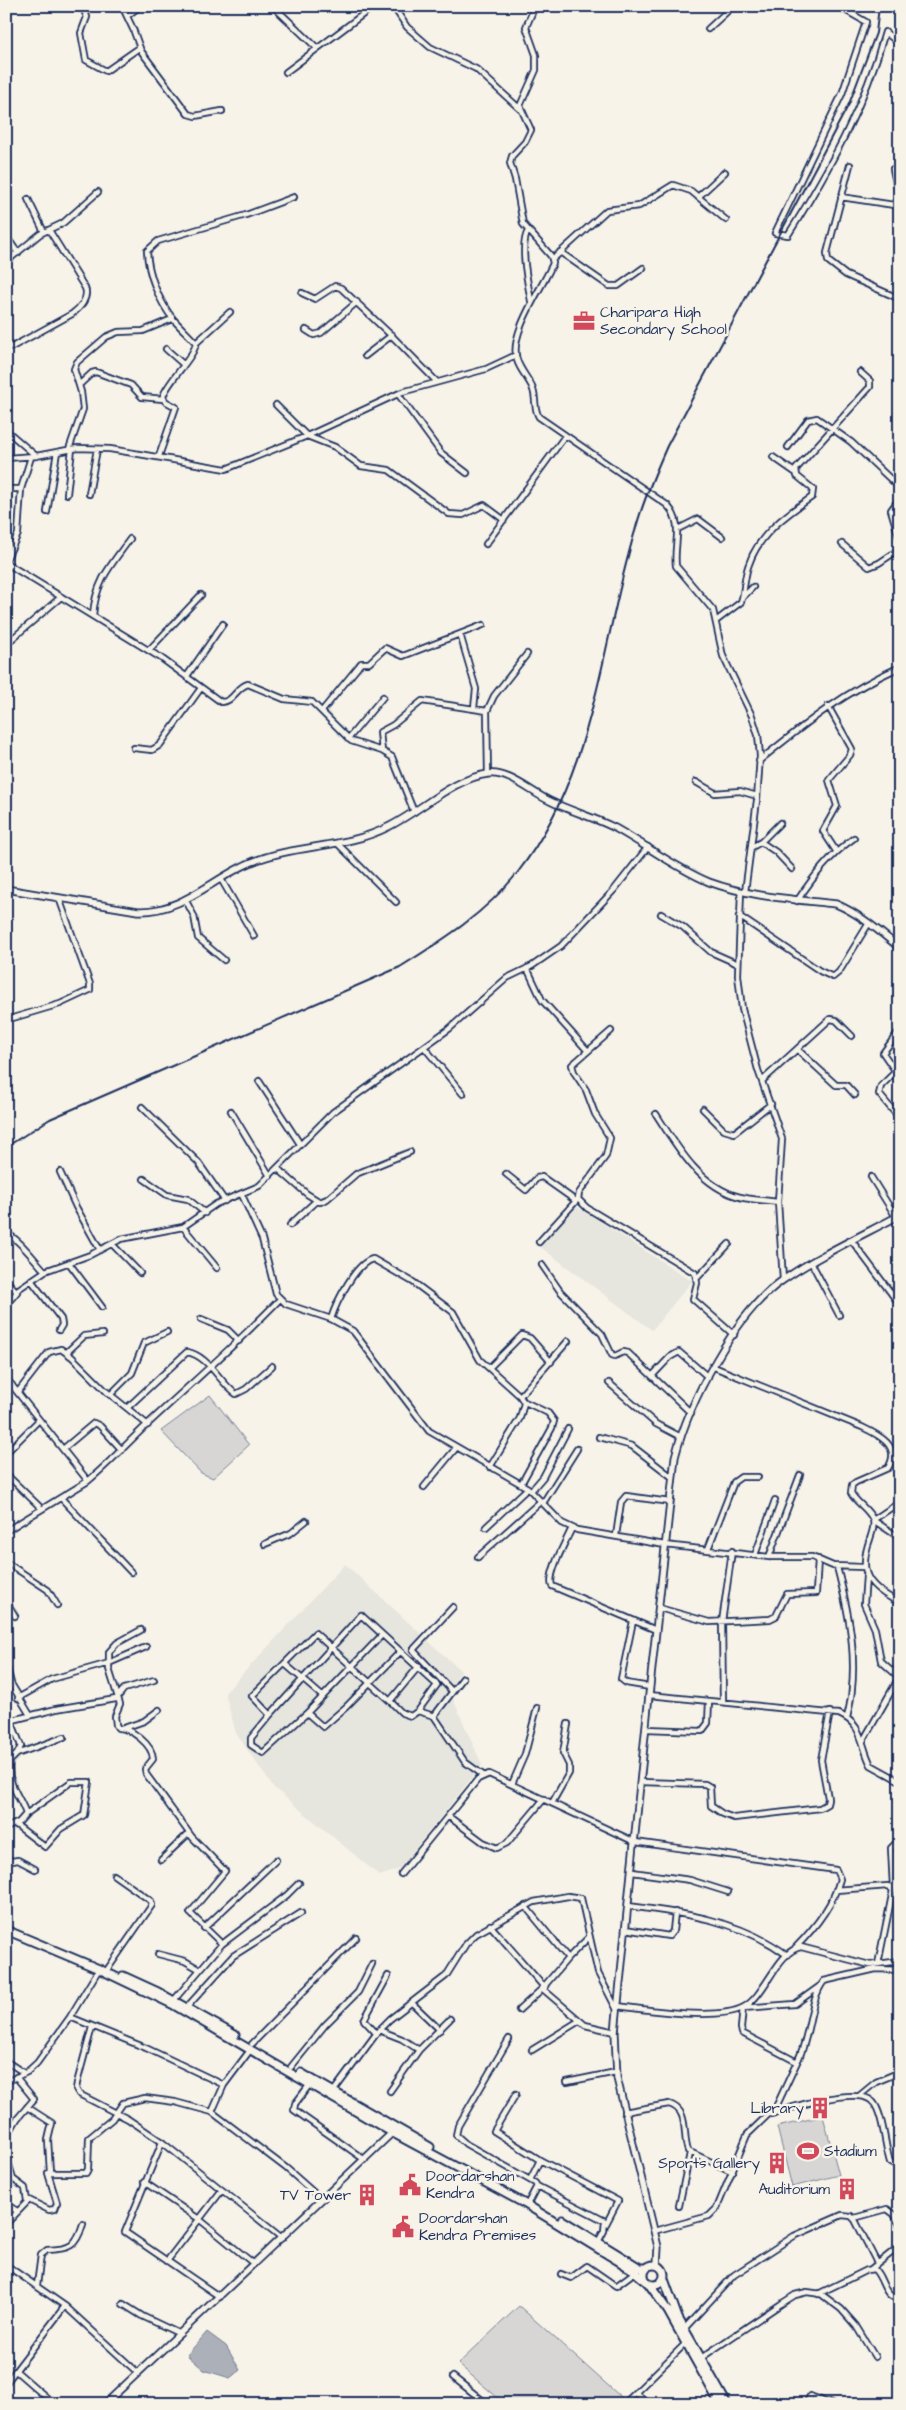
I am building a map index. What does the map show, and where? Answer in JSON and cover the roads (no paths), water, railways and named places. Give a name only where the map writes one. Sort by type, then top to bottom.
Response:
[{"type":"main road","points":[[7,1931],[99,1969],[156,1996],[291,2067],[395,2131],[530,2201],[640,2268],[657,2265],[663,2269],[664,2279],[684,2329],[727,2404]]},
{"type":"main road","points":[[99,1969],[107,1970],[174,2000],[310,2084],[527,2205],[635,2272],[660,2298],[720,2404]]},
{"type":"main road","points":[[646,2268],[644,2274],[647,2283]]},
{"type":"main road","points":[[647,2283],[659,2284],[664,2279]]},
{"type":"street","points":[[82,6],[86,17],[81,33],[85,56],[90,64],[106,71],[139,48]]},
{"type":"street","points":[[122,6],[128,16],[139,48],[188,114],[195,116],[222,111]]},
{"type":"street","points":[[128,16],[140,6]]},
{"type":"street","points":[[272,6],[317,48]]},
{"type":"street","points":[[286,72],[374,6]]},
{"type":"street","points":[[393,6],[407,27],[430,47],[471,66],[521,110]]},
{"type":"street","points":[[535,6],[526,26],[536,55],[536,70],[530,87],[520,102],[521,110],[531,130],[525,142],[512,156],[510,163],[515,179],[521,220],[552,259]]},
{"type":"street","points":[[708,30],[733,6]]},
{"type":"street","points":[[838,6],[866,22],[842,94],[775,233],[788,235],[816,190],[860,102],[885,32],[900,44]]},
{"type":"street","points":[[850,165],[827,253],[828,261],[852,278],[900,299]]},
{"type":"street","points":[[841,197],[894,205],[898,198],[893,169]]},
{"type":"street","points":[[698,196],[725,172]]},
{"type":"street","points":[[726,220],[698,196],[684,187],[674,185],[632,209],[611,208],[552,259],[551,267],[531,303],[521,329],[516,355],[518,364],[533,390],[535,409],[539,417],[667,505],[674,515],[678,529],[676,566],[710,605],[716,621],[722,656],[756,727],[759,761],[757,796],[752,847],[740,916],[738,964],[745,1021],[762,1081],[782,1139],[778,1202],[783,1280]]},
{"type":"street","points":[[6,262],[46,231],[63,223],[98,192]]},
{"type":"street","points":[[163,399],[164,392],[196,349],[196,343],[172,319],[161,302],[147,259],[147,251],[150,246],[158,241],[246,215],[294,197]]},
{"type":"street","points":[[6,340],[8,346],[12,347],[72,314],[80,307],[87,295],[85,288],[46,231],[28,199]]},
{"type":"street","points":[[528,231],[525,241],[525,266],[531,303]]},
{"type":"street","points":[[6,236],[18,253]]},
{"type":"street","points":[[560,252],[609,286],[618,286],[643,268]]},
{"type":"street","points":[[302,293],[315,299],[335,286],[357,302],[437,382]]},
{"type":"street","points":[[306,330],[314,336],[320,333],[357,302]]},
{"type":"street","points":[[196,343],[230,312]]},
{"type":"street","points":[[67,494],[71,449],[83,409],[74,368],[77,362],[106,337],[118,332],[143,331],[172,319]]},
{"type":"street","points":[[365,356],[392,335]]},
{"type":"street","points":[[166,350],[183,364]]},
{"type":"street","points":[[6,458],[34,457],[71,449],[97,449],[134,452],[213,469],[226,469],[307,436],[398,394],[486,368],[516,355]]},
{"type":"street","points":[[79,385],[92,373],[96,372],[131,385],[142,397],[163,399],[176,407],[159,456]]},
{"type":"street","points":[[796,473],[798,466],[870,387],[870,381],[860,372]]},
{"type":"street","points":[[398,394],[441,453],[467,473]]},
{"type":"street","points":[[276,405],[307,436],[335,447],[361,466],[389,470],[449,514],[464,515],[484,505],[504,520]]},
{"type":"street","points":[[788,447],[804,425],[813,417],[833,428],[900,488]]},
{"type":"street","points":[[6,430],[34,457]]},
{"type":"street","points":[[486,544],[565,436]]},
{"type":"street","points":[[89,494],[97,449]]},
{"type":"street","points":[[47,512],[57,452]]},
{"type":"street","points":[[34,457],[21,489],[18,534],[6,562],[149,650],[187,676],[216,700],[224,703],[244,685],[251,684],[287,700],[312,702],[348,739],[357,745],[382,751],[392,757],[414,812]]},
{"type":"street","points":[[716,621],[738,606],[742,598],[748,566],[753,555],[775,525],[812,497],[813,490],[796,473],[773,457]]},
{"type":"street","points":[[6,489],[21,489]]},
{"type":"street","points":[[900,498],[891,510],[900,540]]},
{"type":"street","points":[[678,529],[698,519],[722,538]]},
{"type":"street","points":[[92,616],[96,590],[103,576],[130,539]]},
{"type":"street","points":[[842,544],[869,567],[879,563],[900,549]]},
{"type":"street","points":[[742,598],[753,587]]},
{"type":"street","points":[[149,650],[201,595]]},
{"type":"street","points":[[6,644],[61,597]]},
{"type":"street","points":[[187,676],[223,624]]},
{"type":"street","points":[[322,711],[358,667],[362,663],[368,663],[384,648],[403,656],[482,625]]},
{"type":"street","points":[[460,634],[476,689],[474,708]]},
{"type":"street","points":[[488,774],[487,711],[494,696],[527,654]]},
{"type":"street","points":[[759,761],[828,706],[865,683],[900,668]]},
{"type":"street","points":[[134,748],[152,750],[160,746],[201,688]]},
{"type":"street","points":[[348,739],[383,696]]},
{"type":"street","points":[[382,751],[380,732],[393,725],[418,702],[426,700],[487,711]]},
{"type":"street","points":[[828,706],[852,749],[850,755],[829,780],[837,806],[823,831],[836,851]]},
{"type":"street","points":[[6,889],[149,911],[167,907],[262,858],[338,844],[374,834],[454,787],[488,774],[508,778],[549,801],[611,826],[695,875],[743,891],[797,901],[836,904],[869,923],[900,948]]},
{"type":"street","points":[[696,782],[715,793],[740,791],[757,796]]},
{"type":"street","points":[[752,847],[761,842],[780,823]]},
{"type":"street","points":[[797,901],[822,865],[836,851],[854,838]]},
{"type":"street","points":[[761,842],[776,852],[792,869]]},
{"type":"street","points":[[338,844],[396,902]]},
{"type":"street","points":[[6,1305],[16,1294],[16,1290],[45,1271],[69,1263],[129,1236],[183,1227],[225,1201],[259,1186],[333,1112],[457,1023],[507,978],[540,961],[572,935],[614,890],[648,847]]},
{"type":"street","points":[[220,879],[254,936]]},
{"type":"street","points":[[6,1020],[60,1004],[90,990],[90,984],[59,898]]},
{"type":"street","points":[[185,898],[194,916],[198,938],[224,960]]},
{"type":"street","points":[[661,914],[683,927],[711,952],[738,964]]},
{"type":"street","points":[[740,916],[820,971],[833,977],[839,972],[869,923]]},
{"type":"street","points":[[530,967],[542,1000],[587,1050]]},
{"type":"street","points":[[762,1081],[830,1019],[836,1020],[852,1036]]},
{"type":"street","points":[[894,1073],[894,1069],[883,1052],[900,1030]]},
{"type":"street","points":[[539,1242],[577,1200],[579,1193],[606,1156],[610,1143],[609,1133],[595,1114],[586,1090],[572,1069],[573,1064],[587,1050],[610,1031]]},
{"type":"street","points":[[424,1047],[463,1094]]},
{"type":"street","points":[[798,1050],[836,1085],[846,1085],[855,1095]]},
{"type":"street","points":[[900,1067],[881,1086],[879,1094],[900,1119]]},
{"type":"street","points":[[259,1081],[300,1144]]},
{"type":"street","points":[[703,1109],[724,1130],[734,1133],[771,1104]]},
{"type":"street","points":[[142,1107],[198,1162],[225,1201]]},
{"type":"street","points":[[231,1111],[270,1176]]},
{"type":"street","points":[[656,1114],[699,1173],[711,1184],[740,1197],[778,1202]]},
{"type":"street","points":[[277,1168],[316,1201],[324,1201],[356,1174],[410,1152]]},
{"type":"street","points":[[60,1172],[76,1207],[100,1250]]},
{"type":"street","points":[[506,1174],[526,1190],[537,1178],[542,1177],[628,1234],[690,1269],[697,1278]]},
{"type":"street","points":[[657,2265],[658,2247],[624,2112],[616,2072],[615,2032],[672,1477],[681,1437],[690,1413],[714,1367],[758,1302],[783,1280],[898,1216],[871,1177]]},
{"type":"street","points":[[144,1179],[164,1194],[188,1200],[205,1212]]},
{"type":"street","points":[[242,1195],[262,1239],[276,1294],[280,1299],[286,1304],[332,1318],[348,1327],[357,1336],[429,1431],[522,1484],[562,1523],[572,1528],[665,1545],[732,1551],[769,1557],[818,1559],[837,1566],[864,1568]]},
{"type":"street","points":[[290,1225],[316,1201]]},
{"type":"street","points":[[183,1227],[217,1268]]},
{"type":"street","points":[[6,1234],[20,1242],[24,1250],[45,1271]]},
{"type":"street","points":[[852,1241],[900,1305]]},
{"type":"street","points":[[112,1244],[140,1273]]},
{"type":"street","points":[[729,1244],[697,1278],[693,1299],[734,1335]]},
{"type":"street","points":[[332,1318],[337,1301],[344,1290],[365,1263],[373,1259],[413,1282],[453,1312],[463,1326],[477,1356],[521,1399],[548,1413],[554,1420],[552,1428],[522,1484]]},
{"type":"street","points":[[69,1263],[102,1307]]},
{"type":"street","points":[[812,1264],[838,1315]]},
{"type":"street","points":[[542,1265],[560,1291],[602,1334],[612,1355],[615,1356],[626,1352],[690,1413]]},
{"type":"street","points":[[6,1280],[16,1290]]},
{"type":"street","points":[[31,1280],[62,1319],[62,1326],[59,1330]]},
{"type":"street","points":[[6,1531],[88,1481],[239,1341],[280,1299]]},
{"type":"street","points":[[201,1319],[228,1330],[239,1341]]},
{"type":"street","points":[[110,1395],[132,1373],[144,1343],[167,1332]]},
{"type":"street","points":[[67,1352],[84,1336],[103,1334]]},
{"type":"street","points":[[489,1368],[522,1335],[530,1338],[551,1362]]},
{"type":"street","points":[[490,1467],[523,1411],[521,1399],[568,1341]]},
{"type":"street","points":[[18,1392],[49,1352],[56,1349],[67,1352],[110,1395],[148,1425]]},
{"type":"street","points":[[127,1408],[188,1352],[195,1355],[210,1368],[236,1394],[240,1394],[272,1366]]},
{"type":"street","points":[[652,1376],[670,1357],[679,1352],[708,1377]]},
{"type":"street","points":[[714,1367],[862,1427],[886,1441],[893,1452],[888,1468],[856,1482],[851,1490],[852,1496],[873,1520],[900,1538]]},
{"type":"street","points":[[6,1378],[88,1481]]},
{"type":"street","points":[[608,1383],[656,1424],[681,1437]]},
{"type":"street","points":[[6,1390],[12,1385]]},
{"type":"street","points":[[6,1452],[39,1420]]},
{"type":"street","points":[[63,1449],[94,1423],[100,1426],[122,1450]]},
{"type":"street","points":[[486,1527],[543,1477],[568,1429]]},
{"type":"street","points":[[599,1437],[632,1446],[672,1477]]},
{"type":"street","points":[[424,1487],[456,1448]]},
{"type":"street","points":[[478,1557],[542,1502],[577,1449]]},
{"type":"street","points":[[6,1474],[42,1509]]},
{"type":"street","points":[[769,1557],[800,1475]]},
{"type":"street","points":[[708,1549],[734,1482],[741,1477],[758,1477]]},
{"type":"street","points":[[616,1536],[621,1502],[624,1497],[630,1496],[670,1502]]},
{"type":"street","points":[[61,1498],[131,1572]]},
{"type":"street","points":[[755,1555],[775,1500]]},
{"type":"street","points":[[873,1520],[900,1502]]},
{"type":"street","points":[[873,1520],[874,1526],[866,1550],[864,1568],[876,1590],[900,1603]]},
{"type":"street","points":[[265,1544],[291,1533],[306,1521]]},
{"type":"street","points":[[572,1528],[552,1572],[550,1582],[552,1586],[656,1630]]},
{"type":"street","points":[[723,1702],[722,1622],[732,1551]]},
{"type":"street","points":[[659,1608],[696,1620],[722,1622],[770,1619],[776,1616],[787,1594],[816,1593],[818,1559]]},
{"type":"street","points":[[6,1562],[48,1590],[57,1605]]},
{"type":"street","points":[[837,1566],[853,1646],[855,1681],[848,1718]]},
{"type":"street","points":[[863,1741],[900,1677],[881,1661],[875,1630],[864,1604],[866,1574]]},
{"type":"street","points":[[6,1602],[15,1616]]},
{"type":"street","points":[[452,1690],[413,1650],[453,1608]]},
{"type":"street","points":[[270,1715],[252,1696],[314,1633],[332,1648],[352,1666],[369,1682],[390,1700],[402,1713],[411,1716],[418,1711],[437,1685],[419,1666],[400,1652],[361,1615],[332,1648],[303,1681],[270,1715],[251,1738],[251,1746],[263,1753],[307,1713],[322,1696],[352,1666],[382,1636]]},
{"type":"street","points":[[632,1621],[621,1678],[626,1683],[650,1687]]},
{"type":"street","points":[[141,1630],[112,1648],[109,1652],[108,1664],[120,1706],[115,1722],[118,1728],[124,1728],[144,1721],[158,1710]]},
{"type":"street","points":[[18,1698],[58,1677],[108,1664],[146,1647]]},
{"type":"street","points":[[307,1713],[323,1727],[346,1707],[400,1652]]},
{"type":"street","points":[[6,1664],[9,1682],[30,1715]]},
{"type":"street","points":[[285,1664],[322,1696]]},
{"type":"street","points":[[390,1700],[419,1666]]},
{"type":"street","points":[[434,1716],[463,1678]]},
{"type":"street","points":[[26,1814],[14,1792],[11,1778],[10,1761],[17,1754],[21,1744],[12,1722],[14,1719],[118,1698],[124,1689],[154,1680]]},
{"type":"street","points":[[649,1696],[830,1712],[848,1718],[857,1727],[871,1765],[900,1781]]},
{"type":"street","points":[[646,1729],[702,1731],[708,1723],[710,1701]]},
{"type":"street","points":[[512,1784],[525,1754],[536,1708]]},
{"type":"street","points":[[418,1711],[434,1716],[465,1762],[483,1775],[494,1775],[634,1842],[836,1870],[840,1876],[836,1890],[815,1926],[787,1955],[759,1993],[743,2008],[742,2033],[797,2062]]},
{"type":"street","points":[[641,1782],[705,1784],[710,1787],[711,1806],[723,1814],[734,1818],[820,1808],[826,1804],[828,1798],[821,1760],[830,1712]]},
{"type":"street","points":[[552,1803],[570,1773],[569,1765],[563,1753],[568,1724]]},
{"type":"street","points":[[124,1728],[131,1731],[152,1750],[154,1759],[145,1769],[146,1774],[189,1834],[225,1871],[191,1911],[194,1918],[222,1944]]},
{"type":"street","points":[[17,1754],[64,1737]]},
{"type":"street","points":[[401,1874],[483,1775]]},
{"type":"street","points":[[6,1828],[15,1824],[71,1782],[89,1782],[84,1815],[58,1831],[45,1847],[15,1824]]},
{"type":"street","points":[[448,1816],[483,1842],[497,1848],[507,1843],[544,1799]]},
{"type":"street","points":[[161,1860],[189,1834]]},
{"type":"street","points":[[878,1964],[893,1898],[891,1848],[895,1844],[900,1843]]},
{"type":"street","points":[[6,1858],[18,1860],[35,1869]]},
{"type":"street","points":[[204,1928],[276,1860]]},
{"type":"street","points":[[632,1872],[690,1880],[728,1892]]},
{"type":"street","points":[[107,1970],[152,1905],[151,1901],[114,1875]]},
{"type":"street","points":[[174,2000],[222,1944],[287,1895],[299,1883]]},
{"type":"street","points":[[836,1890],[900,1888]]},
{"type":"street","points":[[333,2092],[377,2032],[446,1976],[469,1940],[490,1925],[539,1900],[577,1896],[583,1902],[598,1973],[617,2009]]},
{"type":"street","points":[[525,1906],[568,1958]]},
{"type":"street","points":[[628,1906],[708,1918],[748,1932],[767,1941],[787,1955]]},
{"type":"street","points":[[625,1929],[669,1936],[673,1931],[675,1912]]},
{"type":"street","points":[[186,2007],[197,1993],[239,1952],[301,1913]]},
{"type":"street","points":[[490,1925],[544,1987],[546,1993],[579,2021],[596,2029],[615,2032]]},
{"type":"street","points":[[519,2010],[544,1987],[568,1958],[589,1937]]},
{"type":"street","points":[[212,2112],[224,2085],[252,2047],[356,1938]]},
{"type":"street","points":[[795,1948],[801,1947],[836,1957],[878,1964],[900,1961]]},
{"type":"street","points":[[158,1954],[185,1961],[199,1969]]},
{"type":"street","points":[[291,2067],[325,2025],[358,1992],[372,1964]]},
{"type":"street","points":[[6,2082],[37,2064],[70,2017],[99,1969]]},
{"type":"street","points":[[771,2114],[805,2044],[820,1986],[824,1980],[876,1970],[900,1970]]},
{"type":"street","points":[[388,1976],[364,2020],[377,2032],[402,2039],[419,2050]]},
{"type":"street","points":[[617,2009],[690,2014],[795,2004],[820,1986]]},
{"type":"street","points":[[412,2003],[440,2030]]},
{"type":"street","points":[[70,2017],[146,2048],[224,2085]]},
{"type":"street","points":[[390,2091],[419,2050],[450,2019]]},
{"type":"street","points":[[532,2050],[579,2021]]},
{"type":"street","points":[[92,2027],[76,2089],[82,2097],[116,2114],[162,2142],[282,2238]]},
{"type":"street","points":[[509,2039],[458,2126],[456,2135],[466,2144],[538,2186],[605,2221],[606,2224]]},
{"type":"street","points":[[6,2061],[24,2073]]},
{"type":"street","points":[[567,2082],[616,2072]]},
{"type":"street","points":[[859,2096],[876,2082],[900,2072]]},
{"type":"street","points":[[6,2138],[13,2124],[33,2101],[34,2097],[16,2077]]},
{"type":"street","points":[[310,2084],[295,2104],[294,2110],[365,2160]]},
{"type":"street","points":[[516,2094],[494,2130],[540,2160],[618,2201],[598,2242]]},
{"type":"street","points":[[654,2231],[711,2214],[721,2201],[750,2131],[771,2114],[806,2103],[859,2096],[870,2099],[876,2107],[890,2162],[900,2167]]},
{"type":"street","points":[[50,2172],[87,2172],[88,2139],[116,2114],[124,2102],[145,2098],[175,2102],[212,2112],[286,2168],[321,2199]]},
{"type":"street","points":[[624,2112],[669,2104],[675,2106],[683,2117],[686,2148],[690,2153],[733,2172]]},
{"type":"street","points":[[6,2224],[27,2201],[31,2200],[51,2210],[56,2208],[57,2203],[48,2175],[50,2172],[48,2140],[52,2123],[27,2108]]},
{"type":"street","points":[[105,2404],[395,2131]]},
{"type":"street","points":[[162,2142],[125,2232],[220,2297]]},
{"type":"street","points":[[679,2206],[690,2153]]},
{"type":"street","points":[[6,2154],[13,2179],[25,2188],[27,2201]]},
{"type":"street","points":[[530,2180],[540,2160]]},
{"type":"street","points":[[144,2182],[199,2219],[254,2264]]},
{"type":"street","points":[[530,2201],[538,2186]]},
{"type":"street","points":[[167,2260],[222,2190]]},
{"type":"street","points":[[6,2204],[17,2211]]},
{"type":"street","points":[[684,2329],[706,2307],[731,2277],[773,2248],[798,2234],[842,2215],[854,2218],[887,2209],[894,2214],[900,2225]]},
{"type":"street","points":[[6,2212],[12,2217]]},
{"type":"street","points":[[854,2218],[877,2263]]},
{"type":"street","points":[[37,2285],[41,2255],[47,2250],[62,2250],[73,2244],[83,2224]]},
{"type":"street","points":[[818,2294],[871,2269],[900,2246]]},
{"type":"street","points":[[6,2265],[65,2306],[137,2372]]},
{"type":"street","points":[[561,2274],[571,2278],[587,2266],[616,2286],[625,2282],[635,2272]]},
{"type":"street","points":[[871,2269],[876,2271],[888,2293],[895,2298],[900,2298]]},
{"type":"street","points":[[701,2358],[795,2295],[807,2292],[818,2294],[838,2307],[850,2319],[875,2356]]},
{"type":"street","points":[[123,2304],[142,2316],[180,2334]]},
{"type":"street","points":[[6,2383],[65,2306]]},
{"type":"street","points":[[624,2404],[686,2343]]},
{"type":"street","points":[[16,2371],[54,2404]]},
{"type":"street","points":[[453,2377],[487,2404]]},
{"type":"street","points":[[636,2393],[648,2404]]},
{"type":"street","points":[[806,2404],[810,2396],[831,2404]]},
{"type":"railway","points":[[6,1147],[50,1119],[400,967],[448,936],[478,913],[506,887],[518,872],[544,834],[564,793],[580,751],[603,664],[623,575],[645,498],[667,446],[849,104],[876,33],[879,6]]},
{"type":"place","name":"Charipara High Secondary School","points":[[584,321]]},
{"type":"place","name":"Library","points":[[820,2108]]},
{"type":"place","name":"Stadium","points":[[808,2151]]},
{"type":"place","name":"Sports Gallery","points":[[777,2163]]},
{"type":"place","name":"Doordarshan Kendra","points":[[410,2185]]},
{"type":"place","name":"Auditorium","points":[[847,2189]]},
{"type":"place","name":"TV Tower","points":[[367,2195]]},
{"type":"place","name":"Doordarshan Kendra Premises","points":[[403,2227]]}]
